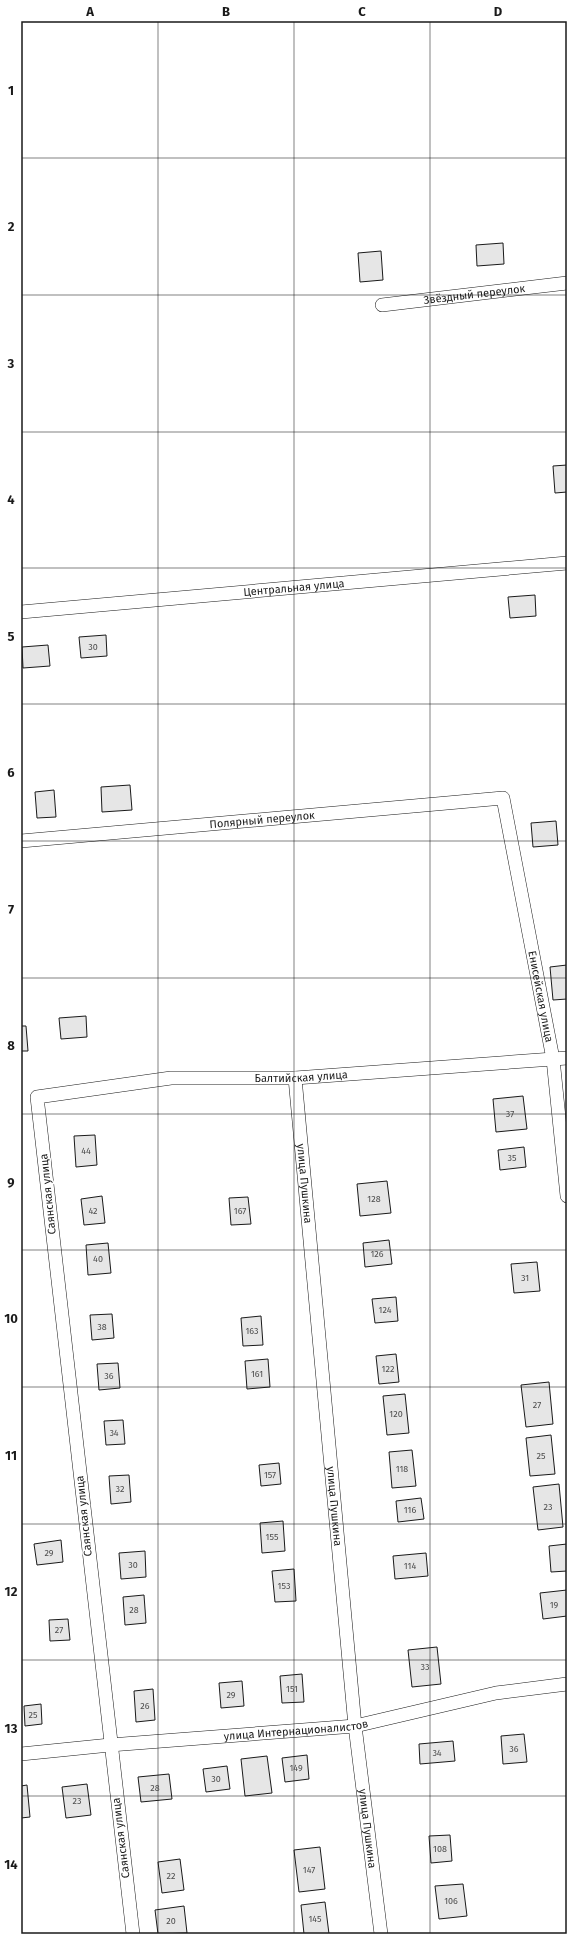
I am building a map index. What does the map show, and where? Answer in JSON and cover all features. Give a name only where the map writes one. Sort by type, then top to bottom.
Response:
[{"type":"street","name":"Звёздный переулок","points":[[382,305],[567,283]]},
{"type":"street","name":"Центральная улица","points":[[21,612],[567,563]]},
{"type":"street","name":"Полярный переулок","points":[[21,841],[503,798]]},
{"type":"street","name":"Енисейская улица","points":[[503,798],[552,1059],[567,1196]]},
{"type":"street","name":"Балтийская улица","points":[[37,1097],[171,1078],[295,1078],[567,1058]]},
{"type":"street","name":"улица Пушкина","points":[[295,1078],[355,1726],[381,1934]]},
{"type":"street","name":"Саянская улица","points":[[37,1097],[110,1745],[133,1934]]},
{"type":"street","name":"улица Интернационалистов","points":[[21,1754],[110,1745],[355,1726],[496,1693],[567,1684]]},
{"type":"building","points":[[503,243],[504,264],[477,266],[476,245]]},
{"type":"building","points":[[381,251],[383,280],[360,282],[358,253]]},
{"type":"building","points":[[567,465],[567,492],[555,493],[553,466]]},
{"type":"building","points":[[535,595],[536,616],[510,618],[508,597]]},
{"type":"building","points":[[106,635],[107,656],[81,658],[79,637]]},
{"type":"building","points":[[48,645],[50,666],[23,668],[22,647]]},
{"type":"building","points":[[130,785],[132,810],[102,812],[101,787]]},
{"type":"building","points":[[54,790],[56,817],[37,818],[35,792]]},
{"type":"building","points":[[556,821],[558,845],[533,847],[531,823]]},
{"type":"building","points":[[567,965],[567,999],[553,1000],[550,967]]},
{"type":"building","points":[[86,1016],[87,1037],[61,1039],[59,1018]]},
{"type":"building","points":[[21,1026],[26,1026],[28,1051],[21,1051]]},
{"type":"building","points":[[523,1096],[527,1129],[496,1132],[493,1099]]},
{"type":"building","points":[[95,1135],[97,1165],[76,1167],[74,1136]]},
{"type":"building","points":[[524,1147],[526,1167],[500,1170],[498,1150]]},
{"type":"building","points":[[387,1181],[391,1213],[360,1216],[357,1184]]},
{"type":"building","points":[[102,1196],[105,1223],[84,1225],[81,1199]]},
{"type":"building","points":[[248,1197],[251,1224],[231,1225],[229,1198]]},
{"type":"building","points":[[389,1240],[392,1264],[365,1267],[363,1243]]},
{"type":"building","points":[[108,1243],[111,1273],[88,1275],[86,1245]]},
{"type":"building","points":[[537,1262],[540,1291],[514,1293],[511,1264]]},
{"type":"building","points":[[396,1297],[398,1321],[375,1323],[372,1299]]},
{"type":"building","points":[[112,1314],[114,1338],[92,1340],[90,1315]]},
{"type":"building","points":[[261,1316],[263,1345],[243,1346],[241,1318]]},
{"type":"building","points":[[396,1354],[399,1382],[379,1384],[376,1356]]},
{"type":"building","points":[[268,1359],[270,1387],[247,1389],[245,1361]]},
{"type":"building","points":[[118,1363],[120,1388],[99,1390],[97,1364]]},
{"type":"building","points":[[549,1382],[553,1424],[526,1427],[521,1385]]},
{"type":"building","points":[[405,1394],[409,1433],[387,1435],[383,1396]]},
{"type":"building","points":[[123,1420],[125,1444],[106,1445],[104,1421]]},
{"type":"building","points":[[551,1435],[555,1474],[530,1476],[526,1438]]},
{"type":"building","points":[[412,1450],[416,1486],[392,1488],[389,1452]]},
{"type":"building","points":[[279,1463],[281,1484],[261,1486],[259,1465]]},
{"type":"building","points":[[129,1475],[131,1502],[111,1504],[109,1476]]},
{"type":"building","points":[[559,1484],[563,1527],[538,1530],[533,1487]]},
{"type":"building","points":[[421,1498],[424,1519],[398,1522],[396,1501]]},
{"type":"building","points":[[283,1521],[285,1551],[262,1553],[260,1523]]},
{"type":"building","points":[[61,1540],[63,1562],[37,1565],[34,1544]]},
{"type":"building","points":[[567,1544],[567,1571],[551,1572],[549,1546]]},
{"type":"building","points":[[145,1551],[146,1577],[121,1579],[119,1553]]},
{"type":"building","points":[[426,1553],[428,1576],[395,1579],[393,1556]]},
{"type":"building","points":[[294,1569],[296,1601],[275,1602],[272,1571]]},
{"type":"building","points":[[567,1590],[567,1616],[543,1619],[540,1593]]},
{"type":"building","points":[[144,1595],[146,1623],[125,1625],[123,1597]]},
{"type":"building","points":[[68,1619],[70,1640],[50,1641],[49,1620]]},
{"type":"building","points":[[437,1647],[441,1684],[412,1687],[408,1650]]},
{"type":"building","points":[[302,1674],[304,1702],[282,1703],[280,1676]]},
{"type":"building","points":[[242,1681],[244,1706],[221,1708],[219,1683]]},
{"type":"building","points":[[153,1689],[155,1720],[136,1722],[134,1691]]},
{"type":"building","points":[[41,1704],[42,1724],[25,1726],[24,1706]]},
{"type":"building","points":[[524,1734],[527,1762],[503,1764],[501,1736]]},
{"type":"building","points":[[453,1741],[455,1761],[420,1764],[419,1744]]},
{"type":"building","points":[[307,1755],[309,1779],[285,1782],[282,1758]]},
{"type":"building","points":[[267,1756],[272,1793],[245,1796],[241,1759]]},
{"type":"building","points":[[227,1766],[230,1789],[206,1792],[203,1769]]},
{"type":"building","points":[[169,1774],[172,1799],[141,1802],[138,1777]]},
{"type":"building","points":[[87,1784],[91,1815],[66,1818],[62,1787]]},
{"type":"building","points":[[27,1785],[30,1817],[21,1818],[21,1786]]},
{"type":"building","points":[[450,1835],[452,1861],[431,1863],[429,1836]]},
{"type":"building","points":[[320,1847],[325,1889],[299,1892],[294,1850]]},
{"type":"building","points":[[180,1859],[184,1890],[162,1893],[158,1862]]},
{"type":"building","points":[[463,1884],[467,1916],[439,1919],[435,1886]]},
{"type":"building","points":[[325,1902],[329,1934],[304,1934],[301,1905]]},
{"type":"building","points":[[184,1906],[187,1933],[158,1934],[155,1910]]}]
